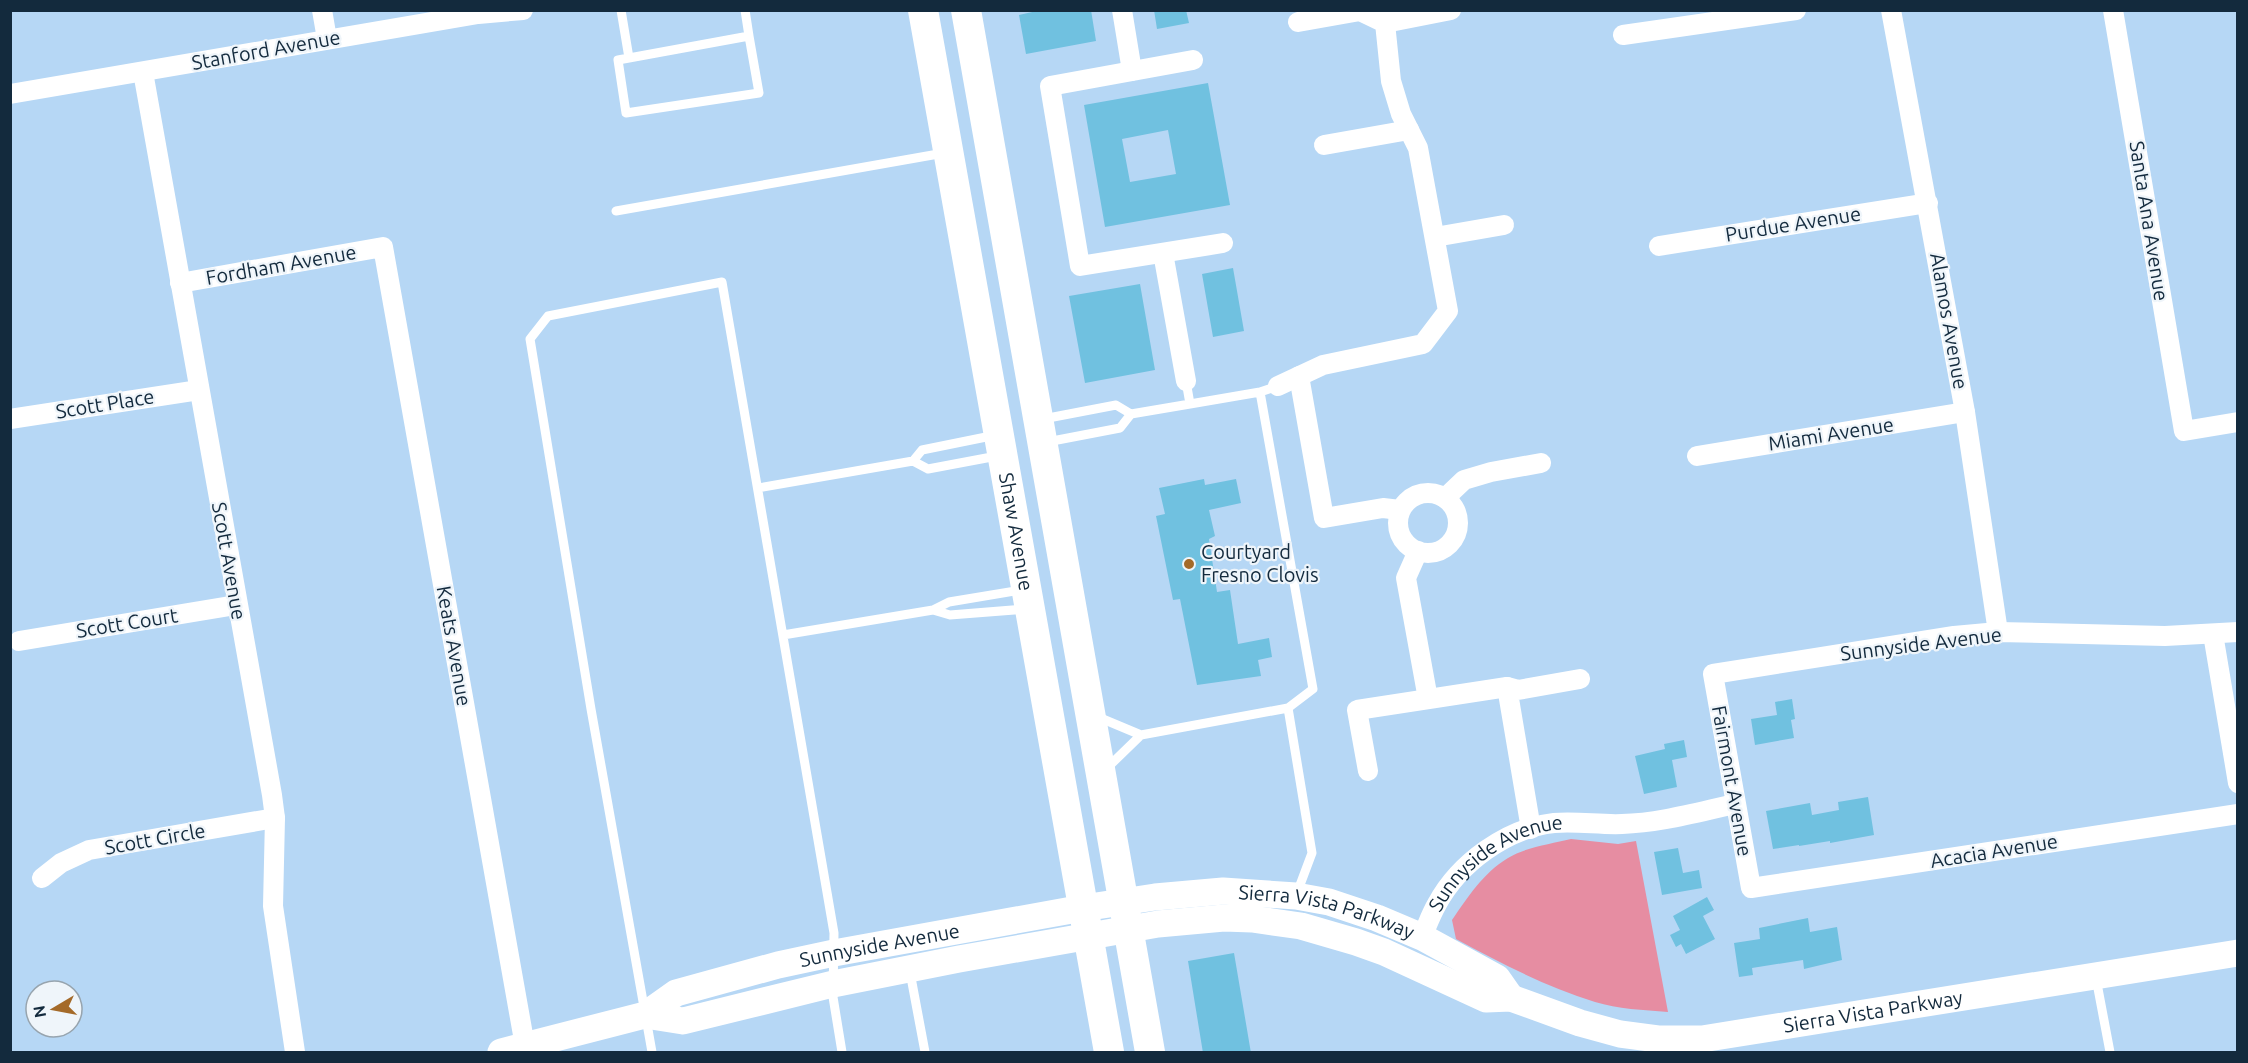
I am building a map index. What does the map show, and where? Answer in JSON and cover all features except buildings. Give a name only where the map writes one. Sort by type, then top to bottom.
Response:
[{"type":"main road","name":"Shaw Avenue","points":[[923,10],[1109,1053]]},
{"type":"main road","points":[[945,10],[961,93],[992,157]]},
{"type":"main road","name":"Shaw Avenue","points":[[966,10],[1150,1053]]},
{"type":"main road","points":[[949,152],[993,288],[1017,420],[1024,432],[1040,431]]},
{"type":"main road","points":[[1000,445],[1016,442],[1023,452],[1049,598],[1089,714]]},
{"type":"main road","name":"Sierra Vista Parkway","points":[[1126,916],[1223,891],[1296,896],[1329,902],[1377,918],[1422,937],[1497,978],[1511,998]]},
{"type":"main road","points":[[1252,919],[1314,915],[1347,923],[1402,943],[1409,944],[1422,937]]},
{"type":"main road","name":"Sunnyside Avenue","points":[[528,1048],[645,1016],[676,993],[778,965],[834,953],[1126,916]]},
{"type":"main road","name":"Sierra Vista Parkway","points":[[1126,916],[1194,920],[1252,919],[1329,932],[1384,952],[1486,999],[1511,998],[1580,1023],[1620,1034],[1658,1039],[1702,1039],[2238,953]]},
{"type":"main road","name":"Sunnyside Avenue","points":[[645,1016],[683,1022],[833,984],[910,968],[1086,922]]},
{"type":"street","points":[[322,10],[327,39]]},
{"type":"street","name":"Stanford Avenue","points":[[10,94],[478,14],[523,10]]},
{"type":"street","points":[[1122,10],[1132,71]]},
{"type":"street","points":[[1298,22],[1360,11],[1387,17],[1451,10]]},
{"type":"street","points":[[1623,35],[1796,10]]},
{"type":"street","name":"Alamos Avenue","points":[[1891,10],[1965,412],[1998,632]]},
{"type":"street","name":"Santa Ana Avenue","points":[[2113,10],[2184,431],[2238,422]]},
{"type":"street","points":[[1269,389],[1323,365],[1423,344],[1448,311],[1418,148],[1401,114],[1391,81],[1387,17]]},
{"type":"street","points":[[1192,60],[1050,86],[1080,266],[1223,243]]},
{"type":"street","name":"Scott Avenue","points":[[143,72],[275,818],[273,906],[296,1053]]},
{"type":"street","points":[[1324,145],[1409,130]]},
{"type":"street","name":"Purdue Avenue","points":[[1659,246],[1928,203]]},
{"type":"street","points":[[1434,237],[1504,225]]},
{"type":"street","name":"Fordham Avenue","points":[[180,283],[383,247]]},
{"type":"street","name":"Keats Avenue","points":[[383,247],[528,1048]]},
{"type":"street","points":[[1163,252],[1186,381]]},
{"type":"street","points":[[1299,376],[1324,518],[1383,508],[1400,510]]},
{"type":"street","name":"Scott Place","points":[[10,419],[199,390]]},
{"type":"street","name":"Miami Avenue","points":[[1697,456],[1965,412]]},
{"type":"street","points":[[1444,498],[1464,480],[1491,472],[1541,463]]},
{"type":"street","points":[[1435,493],[1444,498],[1457,514],[1458,525],[1455,535],[1450,543],[1435,552],[1418,551],[1403,540],[1398,531],[1397,521],[1400,510],[1414,495],[1435,493]]},
{"type":"street","points":[[1418,551],[1406,578],[1428,699]]},
{"type":"street","name":"Scott Court","points":[[18,641],[236,605]]},
{"type":"street","name":"Sunnyside Avenue","points":[[1713,674],[1954,636],[1998,632],[2165,636],[2238,632]]},
{"type":"street","points":[[2214,634],[2238,783]]},
{"type":"street","name":"Fairmont Avenue","points":[[1713,674],[1751,888]]},
{"type":"street","points":[[1368,771],[1357,710],[1507,687],[1518,690],[1580,679]]},
{"type":"street","points":[[1507,687],[1531,829]]},
{"type":"street","name":"Sunnyside Avenue","points":[[1422,937],[1437,903],[1456,876],[1478,856],[1502,840],[1551,823],[1622,824],[1651,821],[1735,804]]},
{"type":"street","name":"Acacia Avenue","points":[[1751,888],[2238,814]]},
{"type":"street","name":"Scott Circle","points":[[42,878],[61,863],[89,850],[275,818]]},
{"type":"lane","points":[[621,10],[629,58]]},
{"type":"lane","points":[[745,10],[759,93],[626,113],[618,60],[749,36]]},
{"type":"lane","points":[[616,211],[949,152]]},
{"type":"lane","points":[[652,1053],[587,686],[530,339],[548,316],[722,282],[834,933],[833,997],[842,1053]]},
{"type":"lane","points":[[1186,381],[1190,404]]},
{"type":"lane","points":[[1040,431],[1116,405],[1131,414],[1269,389],[1313,689],[1288,708],[1141,735],[1089,714]]},
{"type":"lane","points":[[1040,431],[1120,428],[1131,414]]},
{"type":"lane","points":[[758,488],[913,460],[922,450],[1000,445]]},
{"type":"lane","points":[[913,460],[928,469],[1000,445]]},
{"type":"lane","points":[[783,635],[933,610],[949,602],[1028,599]]},
{"type":"lane","points":[[933,610],[950,615],[1028,599]]},
{"type":"lane","points":[[1288,708],[1312,853],[1296,896]]},
{"type":"lane","points":[[1100,775],[1141,735]]},
{"type":"lane","points":[[910,968],[925,1053]]},
{"type":"lane","points":[[2096,976],[2110,1053]]},
{"type":"shaded area","points":[[1571,839],[1618,844],[1636,841],[1668,1012],[1613,1006],[1577,996],[1524,974],[1456,939],[1452,920],[1477,886],[1499,864],[1523,851]]},
{"type":"place","name":"Courtyard Fresno Clovis","points":[[1189,564]]}]
